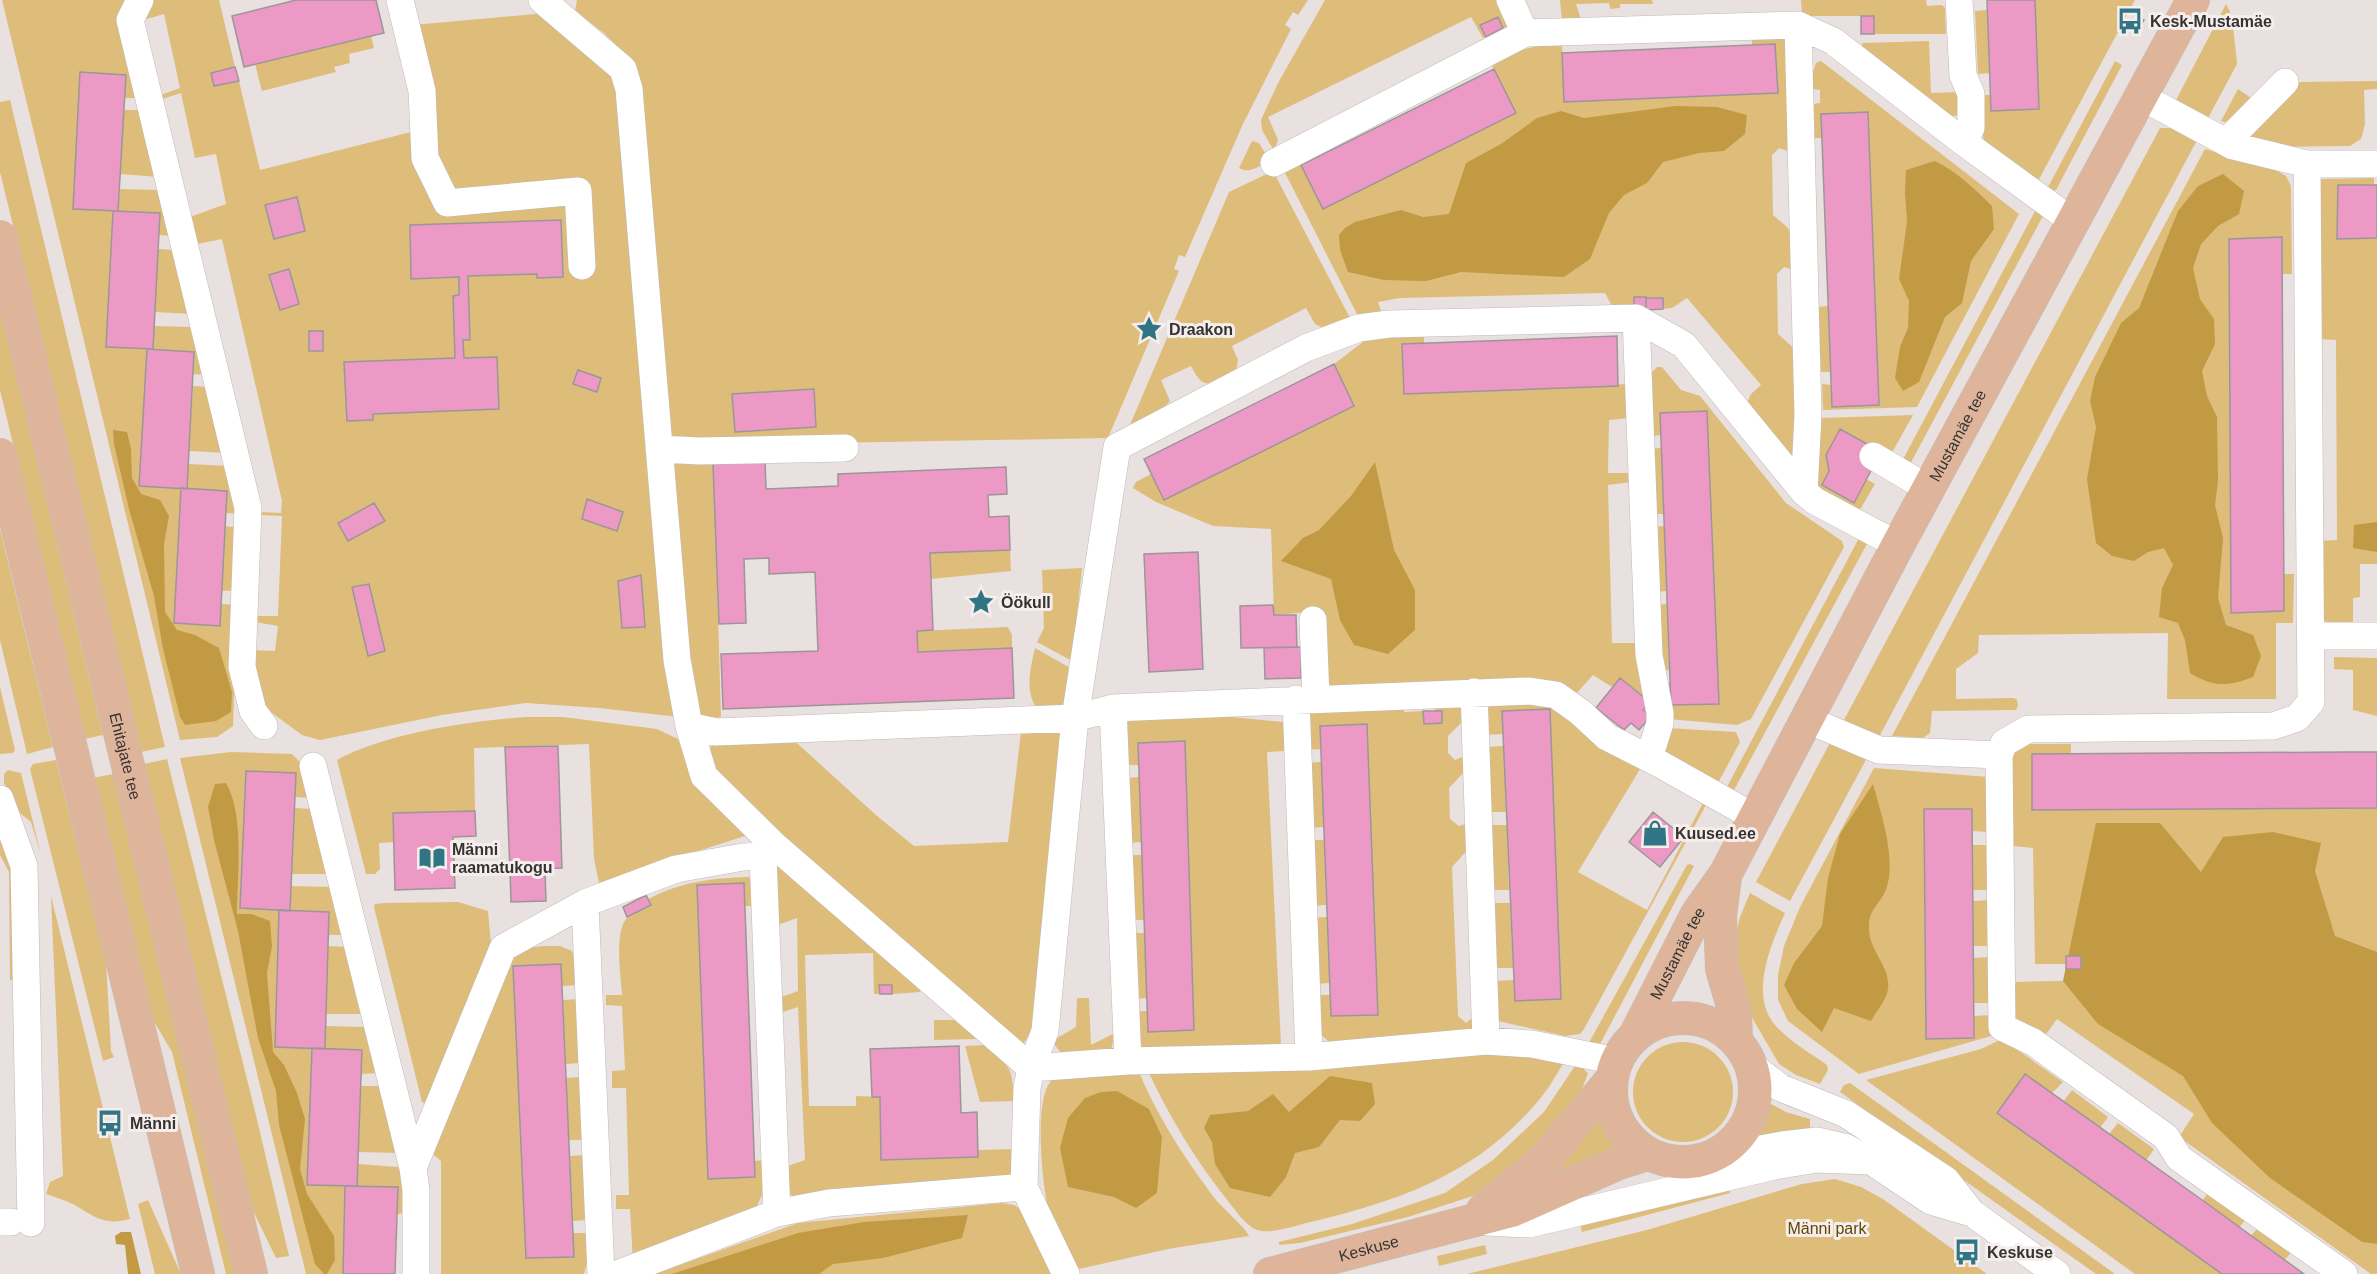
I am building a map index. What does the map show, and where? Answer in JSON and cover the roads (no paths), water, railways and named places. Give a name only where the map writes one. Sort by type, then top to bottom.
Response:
[{"type":"main road","name":"Mustamäe tee","points":[[1621,1059],[1697,914],[1726,873],[1898,545],[2193,0]]},
{"type":"main road","name":"Ehitajate tee","points":[[0,237],[251,1274]]},
{"type":"main road","points":[[0,455],[198,1274]]},
{"type":"main road","name":"Mustamäe tee","points":[[1726,873],[1720,916],[1722,969],[1735,1013],[1743,1052]]},
{"type":"main road","points":[[1675,1018],[1697,1020],[1718,1027],[1743,1052],[1755,1088],[1752,1111],[1741,1133],[1724,1150],[1702,1160],[1683,1163],[1664,1160],[1647,1154],[1630,1140],[1617,1122],[1611,1101],[1621,1059],[1653,1024],[1675,1018]]},
{"type":"main road","name":"Keskuse","points":[[1467,1222],[1545,1160],[1621,1059]]},
{"type":"main road","name":"Keskuse","points":[[1270,1274],[1513,1210],[1619,1162],[1647,1154]]},
{"type":"street","points":[[140,0],[130,20],[248,508],[242,667],[253,711],[264,726]]},
{"type":"street","points":[[400,0],[422,91],[425,158],[447,203],[578,191],[582,266]]},
{"type":"street","points":[[1510,0],[1524,33]]},
{"type":"street","points":[[1959,0],[1963,75],[1971,93],[1971,128],[1962,141]]},
{"type":"street","points":[[553,3],[623,69],[629,89],[677,660],[689,726],[704,776],[769,851],[1031,1068],[1128,1061],[1309,1057],[1486,1041],[1532,1044],[1621,1059]]},
{"type":"street","points":[[1798,25],[1808,415],[1804,492]]},
{"type":"street","points":[[1274,163],[1524,33],[1798,25],[1833,41],[1962,141],[2072,221]]},
{"type":"street","points":[[2226,142],[2285,82]]},
{"type":"street","points":[[2142,97],[2234,146],[2307,164],[2377,164]]},
{"type":"street","points":[[2307,164],[2311,702],[2297,718],[2273,726],[2028,729],[2004,743],[1999,755],[2002,1027],[2033,1042],[2166,1137],[2179,1158],[2344,1274]]},
{"type":"street","points":[[1636,318],[1649,655],[1660,713],[1660,723],[1649,758]]},
{"type":"street","points":[[1066,1274],[1024,1187],[1027,1088],[1031,1068],[1045,1031],[1075,718],[1117,447],[1306,348],[1359,328],[1389,324],[1636,318],[1684,345],[1804,492],[1815,501],[1898,545]]},
{"type":"street","points":[[659,449],[700,451],[845,448]]},
{"type":"street","points":[[1873,456],[1929,489]]},
{"type":"street","points":[[1309,1057],[1306,699],[1313,620]]},
{"type":"street","points":[[2311,636],[2377,636]]},
{"type":"street","points":[[689,726],[716,732],[1075,718],[1113,708],[1529,691],[1556,695],[1580,712],[1607,737],[1754,817]]},
{"type":"street","points":[[1474,692],[1486,1041]]},
{"type":"street","points":[[1113,708],[1128,1061]]},
{"type":"street","points":[[1808,720],[1879,750],[1999,755]]},
{"type":"street","points":[[313,766],[413,1168],[417,1190],[416,1274]]},
{"type":"street","points":[[0,800],[24,866],[14,1222]]},
{"type":"street","points":[[413,1168],[503,948],[585,903],[676,869],[769,851]]},
{"type":"street","points":[[769,851],[777,1213]]},
{"type":"street","points":[[585,903],[601,1274]]},
{"type":"street","points":[[1743,1052],[1781,1088],[1846,1114],[1946,1180],[1972,1213],[2057,1274]]},
{"type":"street","points":[[1702,1160],[1817,1141],[1846,1148],[1871,1161],[1931,1201],[1972,1213]]},
{"type":"street","name":"Keskuse","points":[[1467,1222],[1529,1224],[1774,1166],[1817,1159],[1871,1161]]},
{"type":"street","points":[[617,1274],[777,1213],[829,1203],[1024,1187]]},
{"type":"place","name":"Kesk-Mustamäe","points":[[2130,21]]},
{"type":"place","name":"Draakon","points":[[1149,329]]},
{"type":"place","name":"Öökull","points":[[981,602]]},
{"type":"place","name":"Kuused.ee","points":[[1655,833]]},
{"type":"place","name":"Männi raamatukogu","points":[[432,858]]},
{"type":"place","name":"Männi","points":[[110,1123]]},
{"type":"place","name":"Keskuse","points":[[1967,1252]]},
{"type":"park label","name":"Männi park","points":[[1827,1228]]}]
